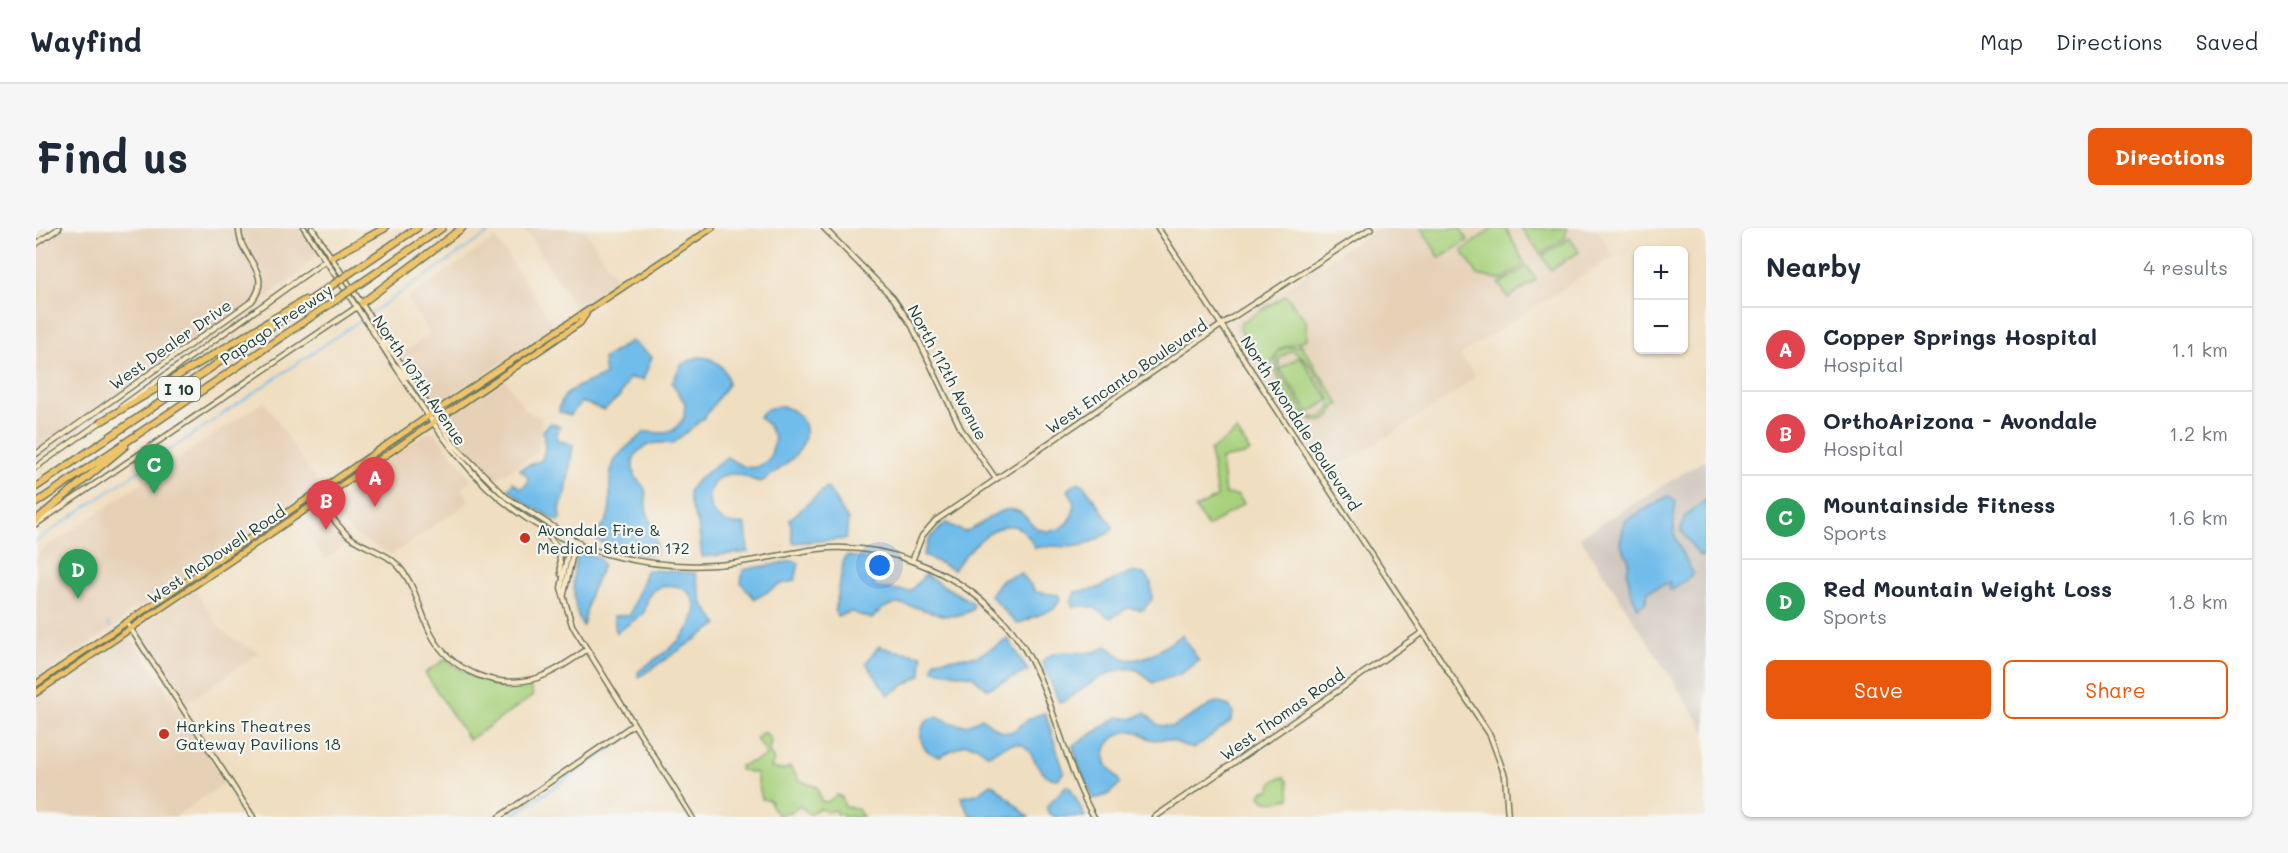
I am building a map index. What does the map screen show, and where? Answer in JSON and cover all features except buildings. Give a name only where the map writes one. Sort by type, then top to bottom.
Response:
[{"type":"highway","points":[[329,259],[385,228]]},
{"type":"highway","name":"Papago Freeway","points":[[36,487],[417,228]]},
{"type":"highway","name":"Papago Freeway","points":[[36,503],[442,228]]},
{"type":"highway","points":[[359,305],[462,228]]},
{"type":"highway","points":[[102,421],[292,306],[322,292]]},
{"type":"highway","points":[[36,522],[119,454],[131,439]]},
{"type":"main road","name":"West McDowell Road","points":[[75,662],[100,641],[321,499],[435,422],[580,322],[586,314],[712,228]]},
{"type":"main road","name":"West McDowell Road","points":[[38,689],[430,414],[578,315],[586,314]]},
{"type":"street","points":[[36,244],[59,228]]},
{"type":"street","name":"West Dealer Drive","points":[[36,454],[252,301],[259,290],[260,277],[240,240],[239,228]]},
{"type":"street","name":"North 107th Avenue","points":[[304,228],[329,259],[359,305],[360,314],[435,422],[476,470],[539,526],[574,541]]},
{"type":"street","name":"North 107th Avenue","points":[[312,228],[359,305],[367,310],[401,362],[430,414]]},
{"type":"street","name":"North 112th Avenue","points":[[824,228],[893,298],[912,326],[961,429],[996,480]]},
{"type":"street","name":"North Avondale Boulevard","points":[[1158,228],[1423,632],[1495,746],[1505,776],[1508,817]]},
{"type":"street","name":"West Encanto Boulevard","points":[[912,561],[922,536],[930,525],[1222,324],[1371,228]]},
{"type":"street","points":[[36,467],[329,259]]},
{"type":"street","points":[[36,522],[359,305]]},
{"type":"street","points":[[377,337],[396,360],[401,362]]},
{"type":"street","points":[[396,366],[412,381]]},
{"type":"street","points":[[317,493],[350,537],[389,557],[400,568],[412,586],[433,638],[446,654],[464,668],[495,680],[520,681],[545,675],[585,651]]},
{"type":"street","name":"North 107th Avenue","points":[[528,516],[574,541]]},
{"type":"street","points":[[539,526],[552,537],[559,550],[563,595],[569,618],[585,651],[692,817]]},
{"type":"street","points":[[574,541],[651,563],[694,566],[718,565],[837,548],[876,552],[912,561],[956,582],[983,601],[1011,629],[1024,647],[1041,677],[1067,758],[1094,817]]},
{"type":"street","points":[[562,579],[574,541]]},
{"type":"street","points":[[563,595],[574,541]]},
{"type":"street","points":[[128,625],[253,817]]},
{"type":"street","name":"West Thomas Road","points":[[1155,817],[1423,632]]},
{"type":"street","points":[[499,817],[633,726]]},
{"type":"shaded area","points":[[64,228],[302,228],[318,253],[299,274],[36,460],[36,247]]},
{"type":"shaded area","points":[[524,228],[583,228],[620,283],[578,311]]},
{"type":"shaded area","points":[[1377,228],[1596,228],[1614,256],[1460,355],[1475,377],[1443,401],[1327,474],[1256,368],[1231,323]]},
{"type":"shaded area","points":[[496,238],[554,326],[500,364],[432,406],[400,355],[430,334],[407,299]]},
{"type":"shaded area","points":[[504,378],[522,405],[531,414],[542,418],[538,452],[492,482],[460,448],[443,423],[445,419]]},
{"type":"shaded area","points":[[264,401],[320,487],[196,571],[126,615],[126,619],[36,680],[36,554]]},
{"type":"shaded area","points":[[426,433],[435,433],[469,475],[470,479],[462,489],[470,501],[392,555],[353,534],[343,524],[328,500]]},
{"type":"shaded area","points":[[1706,459],[1706,732],[1580,537]]},
{"type":"shaded area","points":[[316,506],[322,507],[339,531],[351,541],[325,560],[298,519]]},
{"type":"shaded area","points":[[194,590],[221,629],[236,641],[260,652],[184,705],[137,630]]},
{"type":"shaded area","points":[[127,637],[132,638],[226,782],[175,817],[36,817],[36,696]]},
{"type":"green space","points":[[1421,228],[1460,228],[1468,240],[1440,258]]},
{"type":"green space","points":[[1492,228],[1506,228],[1525,264],[1501,280],[1478,275],[1462,251]]},
{"type":"green space","points":[[1521,228],[1567,228],[1565,238],[1541,254]]},
{"type":"green space","points":[[1570,238],[1579,252],[1551,270],[1542,256]]},
{"type":"green space","points":[[1527,266],[1536,280],[1508,298],[1499,284]]},
{"type":"green space","points":[[1286,295],[1306,321],[1307,339],[1279,349],[1268,370],[1240,329],[1241,323]]},
{"type":"green space","points":[[1300,343],[1340,405],[1335,406],[1326,420],[1313,420],[1300,411],[1287,396],[1278,378],[1275,361],[1281,350],[1297,347]],"holes":[[[1291,351],[1297,353],[1317,375],[1328,394],[1331,408],[1323,417],[1314,418],[1306,413],[1279,372],[1279,358]]]},
{"type":"green space","points":[[1300,356],[1329,400],[1309,413],[1280,369]]},
{"type":"green space","points":[[1237,431],[1250,451],[1244,455],[1221,459],[1225,494],[1238,495],[1244,503],[1208,527],[1195,508],[1217,497],[1210,451]]},
{"type":"green space","points":[[446,659],[475,677],[495,683],[529,684],[533,696],[469,740],[425,673]]},
{"type":"green space","points":[[762,733],[766,733],[771,740],[769,752],[774,760],[771,768],[783,770],[790,767],[800,781],[817,787],[821,801],[827,802],[837,795],[842,797],[845,807],[857,808],[863,817],[843,817],[841,814],[837,815],[835,810],[827,812],[820,808],[809,814],[800,806],[793,811],[778,815],[772,808],[770,800],[762,799],[756,773],[740,770],[740,766],[765,757],[766,752],[756,739]]},
{"type":"green space","points":[[1284,777],[1288,782],[1290,798],[1266,801],[1260,796],[1262,791],[1270,790],[1274,780]]},
{"type":"water","points":[[631,341],[652,357],[643,380],[629,378],[620,396],[604,410],[582,402],[570,415],[559,412],[560,404],[569,392],[605,375],[603,359]]},
{"type":"water","points":[[698,357],[704,357],[719,364],[728,384],[705,417],[672,444],[650,445],[638,452],[634,458],[634,474],[646,491],[646,508],[655,535],[656,553],[632,552],[603,543],[592,535],[607,520],[611,472],[616,458],[645,432],[664,433],[674,430],[684,418],[685,403],[672,383],[681,365]]},
{"type":"water","points":[[781,406],[797,413],[803,422],[804,441],[794,457],[761,482],[734,474],[723,476],[710,490],[709,500],[718,518],[746,526],[748,552],[702,557],[698,524],[690,504],[689,491],[697,480],[727,457],[738,464],[749,467],[759,466],[770,459],[775,439],[768,425],[759,417],[767,409]]},
{"type":"water","points":[[550,423],[560,427],[556,436],[558,440],[573,445],[566,493],[560,508],[561,519],[558,521],[528,505],[509,489],[513,482],[520,488],[527,485],[528,477],[520,469],[542,460],[545,449],[543,431]]},
{"type":"water","points":[[1079,482],[1086,488],[1113,527],[1109,533],[1089,543],[1074,547],[1035,548],[1021,529],[1012,526],[993,531],[983,538],[974,545],[954,570],[923,555],[929,539],[946,523],[964,532],[1006,510],[1021,513],[1038,529],[1047,531],[1063,527],[1069,522],[1074,507],[1068,490]]},
{"type":"water","points":[[827,487],[848,520],[846,539],[793,543],[790,519]]},
{"type":"water","points":[[1668,496],[1676,502],[1674,531],[1693,573],[1673,590],[1668,589],[1670,582],[1648,591],[1646,602],[1638,608],[1631,592],[1627,572],[1629,561],[1620,543],[1625,521]]},
{"type":"water","points":[[1706,500],[1706,557],[1699,555],[1681,530],[1685,516]]},
{"type":"water","points":[[582,552],[599,558],[603,565],[590,594],[583,626],[577,610],[574,588],[575,566]]},
{"type":"water","points":[[847,556],[873,559],[872,580],[876,588],[910,591],[925,575],[973,603],[973,609],[959,615],[945,615],[895,604],[883,608],[872,619],[852,612],[837,616],[835,611],[844,558]]},
{"type":"water","points":[[792,561],[799,563],[795,581],[781,584],[755,599],[741,583],[743,570]]},
{"type":"water","points":[[646,571],[695,573],[703,604],[718,624],[639,677],[638,672],[668,649],[688,629],[695,610],[690,594],[675,586],[666,586],[649,595],[644,613],[616,633],[614,616],[630,615]]},
{"type":"water","points":[[1130,572],[1144,574],[1151,583],[1152,599],[1143,610],[1128,608],[1110,618],[1093,608],[1073,607],[1071,603],[1075,592],[1096,589]]},
{"type":"water","points":[[1021,573],[1036,592],[1059,595],[1060,600],[1054,609],[1017,624],[990,595],[1001,580]]},
{"type":"water","points":[[1182,635],[1199,661],[1180,674],[1153,683],[1137,670],[1116,670],[1063,702],[1059,702],[1042,662],[1057,653],[1090,653],[1106,646],[1123,658],[1134,660],[1149,656]]},
{"type":"water","points":[[1008,639],[1028,671],[987,689],[972,676],[933,670],[935,660],[977,656]]},
{"type":"water","points":[[879,646],[922,655],[921,675],[888,695],[866,663]]},
{"type":"water","points":[[1216,702],[1229,706],[1233,712],[1232,720],[1195,748],[1164,739],[1151,740],[1132,731],[1116,737],[1108,745],[1105,757],[1107,765],[1120,784],[1107,795],[1094,799],[1078,764],[1073,746],[1118,717],[1132,719],[1145,713],[1158,725],[1173,727]]},
{"type":"water","points":[[1045,713],[1064,772],[1058,779],[1048,776],[1041,770],[1031,753],[1017,743],[989,755],[976,746],[965,744],[940,756],[930,753],[923,746],[921,731],[923,725],[933,718],[938,717],[957,725],[963,725],[971,724],[982,718],[1003,732],[1009,732],[1034,716]]},
{"type":"water","points":[[991,784],[1029,817],[971,817],[961,797],[977,794]]},
{"type":"water","points":[[1066,786],[1070,787],[1085,817],[1055,817],[1047,811],[1047,806]]},
{"type":"waterway","points":[[36,541],[496,228]]},
{"type":"waterway","points":[[108,623],[111,628]]},
{"type":"waterway","points":[[510,817],[632,734]]},
{"type":"place","name":"Mountainside Fitness","points":[[154,494]]},
{"type":"place","name":"Copper Springs Hospital","points":[[375,507]]},
{"type":"place","name":"OrthoArizona - Avondale","points":[[326,530]]},
{"type":"place","name":"Avondale Fire & Medical Station 172","points":[[525,538]]},
{"type":"place","name":"Red Mountain Weight Loss","points":[[78,599]]},
{"type":"place","name":"Harkins Theatres Gateway Pavilions 18","points":[[164,734]]}]
